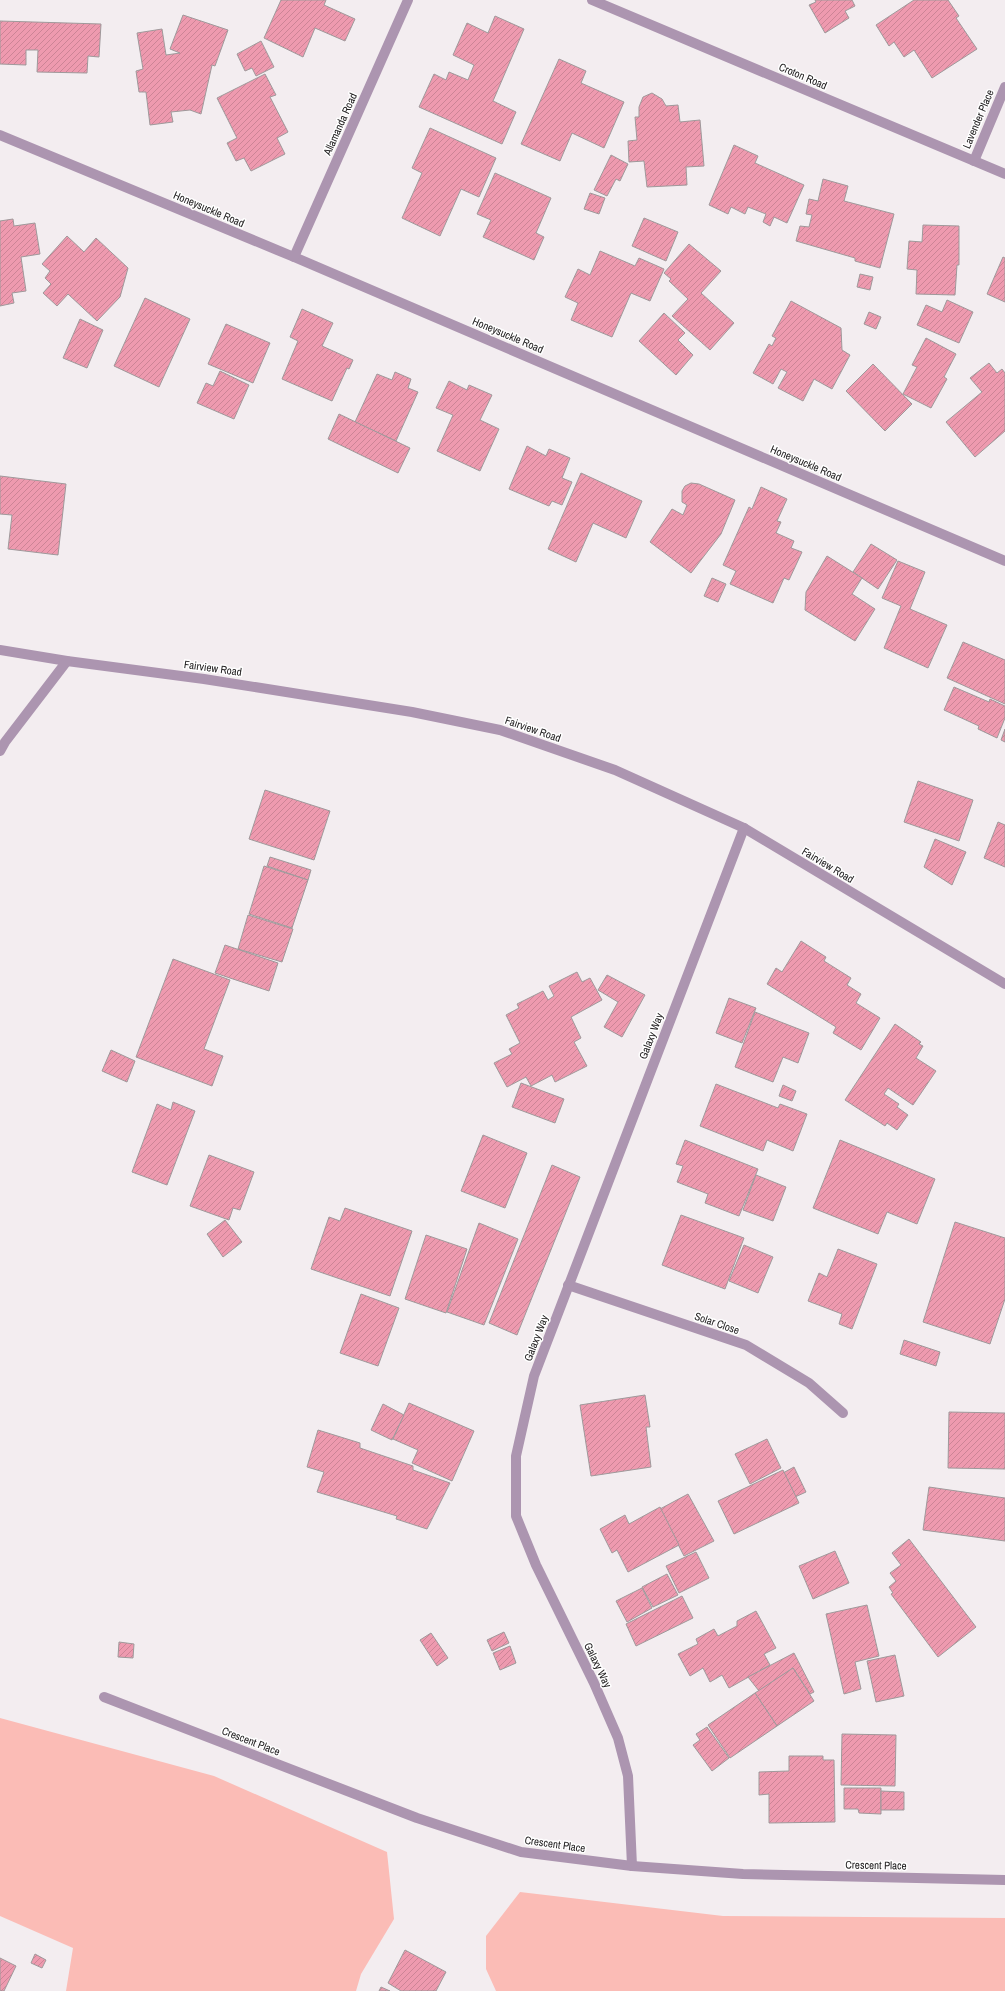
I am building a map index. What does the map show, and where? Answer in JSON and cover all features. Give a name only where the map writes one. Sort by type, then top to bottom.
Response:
[{"type":"street","name":"Allamanda Road","points":[[294,257],[408,0]]},
{"type":"street","name":"Croton Road","points":[[592,0],[1005,174]]},
{"type":"street","name":"Lavender Place","points":[[974,160],[1005,87]]},
{"type":"street","name":"Honeysuckle Road","points":[[0,135],[294,257],[1005,561]]},
{"type":"street","name":"Fairview Road","points":[[0,650],[67,661],[212,680],[412,712],[500,730],[616,770],[744,828],[1005,984]]},
{"type":"street","points":[[0,751],[5,742],[67,661]]},
{"type":"street","name":"Galaxy Way","points":[[632,1866],[628,1776],[618,1738],[594,1683],[536,1565],[516,1516],[516,1456],[533,1383],[568,1285],[744,828]]},
{"type":"street","name":"Solar Close","points":[[568,1285],[746,1345],[809,1383],[843,1413]]},
{"type":"street","name":"Crescent Place","points":[[104,1696],[417,1818],[521,1852],[632,1866],[743,1874],[1005,1880]]},
{"type":"shaded area","points":[[0,1718],[214,1776],[387,1852],[394,1919],[361,1974],[356,1991],[66,1991],[73,1948],[0,1916]]},
{"type":"shaded area","points":[[520,1892],[723,1916],[1005,1918],[1005,1991],[496,1991],[486,1969],[486,1936]]},
{"type":"building","points":[[281,0],[326,0],[324,5],[355,19],[345,41],[315,28],[303,57],[264,38]]},
{"type":"building","points":[[815,0],[852,0],[855,6],[845,11],[849,18],[825,33],[809,5],[816,2]]},
{"type":"building","points":[[914,0],[948,0],[959,16],[956,18],[977,49],[932,78],[914,50],[904,57],[894,42],[889,46],[876,25]]},
{"type":"building","points":[[183,15],[228,30],[215,66],[212,65],[201,114],[190,110],[171,112],[173,122],[150,125],[146,92],[139,92],[136,71],[143,69],[137,33],[162,29],[166,55],[180,53],[170,49]]},
{"type":"building","points":[[495,16],[524,29],[493,101],[516,112],[502,144],[419,107],[434,74],[446,80],[449,72],[468,80],[474,65],[453,55],[467,23],[488,33]]},
{"type":"building","points":[[0,21],[101,24],[99,57],[88,56],[87,73],[37,72],[38,50],[26,50],[26,65],[0,64]]},
{"type":"building","points":[[261,41],[274,67],[256,76],[252,68],[245,71],[237,54]]},
{"type":"building","points":[[559,59],[586,71],[581,83],[624,102],[604,148],[572,133],[560,161],[521,144]]},
{"type":"building","points":[[265,74],[276,95],[270,97],[288,132],[277,138],[285,154],[251,171],[244,158],[236,161],[227,143],[237,138],[217,98]]},
{"type":"building","points":[[652,93],[662,99],[666,106],[678,105],[680,122],[700,120],[704,166],[686,167],[687,185],[647,187],[644,161],[629,162],[628,141],[637,140],[635,117],[639,117],[639,107],[643,97]]},
{"type":"building","points":[[430,128],[496,158],[479,197],[461,189],[440,236],[402,218],[422,173],[412,168]]},
{"type":"building","points":[[734,145],[758,156],[755,163],[804,185],[787,223],[774,217],[770,226],[763,222],[766,214],[748,207],[745,214],[731,207],[728,214],[709,205]]},
{"type":"building","points":[[611,155],[628,164],[620,181],[616,179],[607,196],[594,190]]},
{"type":"building","points":[[495,173],[551,198],[536,233],[544,237],[534,260],[483,237],[491,220],[477,214]]},
{"type":"building","points":[[823,179],[848,186],[844,201],[894,214],[880,268],[855,261],[855,258],[796,241],[800,226],[809,227],[812,215],[806,214],[809,199],[818,201]]},
{"type":"building","points":[[590,193],[605,198],[599,214],[584,209]]},
{"type":"building","points":[[644,218],[678,232],[666,261],[632,246]]},
{"type":"building","points":[[13,219],[14,226],[35,223],[40,254],[21,257],[26,291],[12,293],[14,303],[0,306],[0,221]]},
{"type":"building","points":[[923,225],[959,226],[959,265],[957,265],[955,295],[916,294],[917,270],[907,269],[909,241],[922,242]]},
{"type":"building","points":[[67,236],[84,252],[96,238],[128,268],[120,297],[97,321],[68,294],[57,306],[43,293],[51,284],[45,278],[50,271],[42,264]]},
{"type":"building","points":[[689,244],[721,271],[701,293],[734,323],[710,350],[672,316],[688,299],[669,281],[671,279],[664,273]]},
{"type":"building","points":[[600,251],[635,266],[639,258],[664,269],[650,301],[631,293],[612,337],[571,320],[578,303],[565,297],[578,269],[590,275]]},
{"type":"building","points":[[1003,257],[1005,258],[1005,302],[987,294]]},
{"type":"building","points":[[860,274],[873,277],[870,290],[857,287]]},
{"type":"building","points":[[145,298],[190,319],[159,387],[114,366]]},
{"type":"building","points":[[947,300],[973,312],[959,343],[917,325],[926,305],[942,312]]},
{"type":"building","points":[[791,301],[841,328],[842,350],[850,355],[832,389],[814,379],[803,401],[778,388],[787,372],[781,369],[773,384],[753,373],[769,344],[772,346],[776,338],[772,336]]},
{"type":"building","points":[[302,309],[333,323],[322,346],[353,360],[349,369],[347,368],[332,401],[282,379],[298,341],[290,337]]},
{"type":"building","points":[[869,312],[881,317],[876,329],[864,324]]},
{"type":"building","points":[[664,313],[685,333],[678,340],[693,355],[676,375],[639,341]]},
{"type":"building","points":[[80,319],[103,330],[87,368],[63,358]]},
{"type":"building","points":[[226,324],[270,343],[253,383],[208,364]]},
{"type":"building","points":[[926,338],[956,354],[944,377],[947,379],[931,408],[903,394],[917,367],[912,365]]},
{"type":"building","points":[[989,363],[997,373],[1002,369],[1005,373],[1005,431],[975,457],[946,422],[982,392],[970,378]]},
{"type":"building","points":[[873,364],[912,404],[885,431],[846,391]]},
{"type":"building","points":[[220,371],[249,385],[234,419],[197,403],[206,383],[213,386]]},
{"type":"building","points":[[395,372],[411,379],[408,388],[418,392],[396,441],[355,422],[377,374],[392,380]]},
{"type":"building","points":[[449,381],[467,390],[469,385],[492,395],[480,420],[499,429],[480,471],[437,451],[453,415],[436,408]]},
{"type":"building","points":[[339,414],[410,448],[398,473],[328,439]]},
{"type":"building","points":[[527,446],[546,456],[549,449],[570,458],[562,478],[572,482],[562,505],[552,501],[549,506],[509,489]]},
{"type":"building","points":[[581,473],[642,501],[626,538],[593,523],[576,562],[548,549]]},
{"type":"building","points":[[0,476],[66,484],[58,555],[8,549],[12,515],[0,514]]},
{"type":"building","points":[[691,483],[699,484],[735,500],[721,534],[691,573],[650,542],[672,509],[683,515],[687,505],[682,502],[682,491],[685,486]]},
{"type":"building","points":[[761,487],[787,499],[777,521],[781,522],[776,533],[794,541],[791,548],[802,552],[789,580],[784,578],[773,603],[730,584],[736,571],[723,565],[749,507],[752,509]]},
{"type":"building","points":[[871,544],[897,560],[878,589],[853,572]]},
{"type":"building","points":[[827,556],[862,578],[852,594],[875,609],[855,641],[805,610],[806,592]]},
{"type":"building","points":[[898,561],[925,572],[910,609],[947,625],[928,668],[884,648],[901,606],[882,598]]},
{"type":"building","points":[[712,578],[726,584],[718,602],[704,596]]},
{"type":"building","points":[[963,642],[1005,660],[1005,704],[947,678]]},
{"type":"building","points":[[954,687],[989,702],[990,699],[1005,706],[1005,718],[997,738],[978,729],[979,726],[944,710]]},
{"type":"building","points":[[1005,729],[1005,742],[1001,740]]},
{"type":"building","points":[[918,781],[973,800],[959,841],[904,822]]},
{"type":"building","points":[[265,790],[330,811],[314,860],[249,839]]},
{"type":"building","points":[[998,822],[1005,825],[1005,867],[984,858]]},
{"type":"building","points":[[935,839],[966,852],[952,885],[924,867]]},
{"type":"building","points":[[270,857],[311,870],[308,880],[267,866]]},
{"type":"building","points":[[264,866],[308,880],[292,928],[249,914]]},
{"type":"building","points":[[248,915],[293,929],[282,962],[238,949]]},
{"type":"building","points":[[801,941],[826,957],[824,961],[851,978],[847,985],[861,994],[856,1003],[880,1018],[861,1050],[833,1033],[836,1027],[767,984],[776,968],[782,972]]},
{"type":"building","points":[[225,945],[278,963],[269,991],[215,973]]},
{"type":"building","points":[[173,959],[230,980],[204,1049],[223,1056],[212,1086],[136,1057]]},
{"type":"building","points":[[577,972],[582,982],[590,978],[602,1000],[571,1017],[581,1038],[574,1042],[587,1066],[555,1082],[552,1075],[531,1086],[526,1077],[507,1087],[494,1063],[512,1054],[509,1049],[520,1043],[506,1015],[519,1008],[517,1004],[543,991],[548,1000],[554,996],[549,986]]},
{"type":"building","points":[[607,975],[645,995],[622,1037],[604,1027],[618,1002],[598,990]]},
{"type":"building","points":[[729,998],[756,1008],[742,1043],[716,1033]]},
{"type":"building","points":[[755,1012],[809,1033],[798,1063],[783,1057],[773,1082],[735,1067]]},
{"type":"building","points":[[895,1024],[921,1042],[919,1044],[923,1046],[916,1058],[936,1071],[913,1105],[888,1088],[884,1094],[899,1104],[897,1107],[908,1115],[897,1130],[887,1123],[885,1126],[845,1100]]},
{"type":"building","points":[[111,1050],[135,1061],[127,1082],[102,1071]]},
{"type":"building","points":[[521,1083],[564,1099],[555,1123],[512,1107]]},
{"type":"building","points":[[716,1084],[778,1108],[780,1104],[807,1114],[793,1151],[767,1140],[763,1151],[700,1126]]},
{"type":"building","points":[[783,1085],[796,1091],[792,1101],[779,1096]]},
{"type":"building","points":[[173,1102],[195,1111],[167,1185],[132,1172],[157,1104],[171,1110]]},
{"type":"building","points":[[483,1135],[527,1153],[505,1208],[461,1191]]},
{"type":"building","points":[[685,1140],[758,1169],[739,1216],[705,1203],[708,1194],[677,1182],[683,1166],[676,1164]]},
{"type":"building","points":[[840,1140],[935,1179],[917,1224],[887,1212],[878,1234],[813,1208]]},
{"type":"building","points":[[209,1155],[254,1172],[240,1210],[233,1208],[229,1220],[190,1206]]},
{"type":"building","points":[[552,1165],[580,1177],[517,1335],[489,1323]]},
{"type":"building","points":[[756,1175],[786,1187],[773,1221],[743,1210]]},
{"type":"building","points":[[345,1208],[412,1231],[390,1296],[311,1269],[329,1217],[340,1221]]},
{"type":"building","points":[[681,1215],[744,1238],[725,1289],[662,1265]]},
{"type":"building","points":[[225,1220],[242,1242],[223,1257],[207,1234]]},
{"type":"building","points":[[955,1222],[1005,1238],[1005,1299],[990,1344],[923,1322]]},
{"type":"building","points":[[479,1223],[518,1239],[484,1325],[447,1312]]},
{"type":"building","points":[[426,1235],[467,1249],[446,1313],[405,1299]]},
{"type":"building","points":[[744,1245],[773,1257],[758,1293],[729,1281]]},
{"type":"building","points":[[838,1249],[877,1264],[852,1329],[839,1324],[842,1314],[808,1301],[819,1273],[827,1277]]},
{"type":"building","points":[[361,1294],[399,1308],[378,1366],[340,1353]]},
{"type":"building","points":[[904,1340],[940,1352],[936,1366],[900,1354]]},
{"type":"building","points":[[645,1395],[650,1427],[646,1427],[651,1467],[591,1476],[580,1405]]},
{"type":"building","points":[[409,1403],[474,1431],[452,1481],[412,1463],[418,1450],[393,1439]]},
{"type":"building","points":[[383,1404],[404,1415],[392,1440],[371,1430]]},
{"type":"building","points":[[949,1412],[1005,1413],[1005,1469],[948,1468]]},
{"type":"building","points":[[318,1430],[360,1443],[360,1448],[413,1466],[413,1470],[450,1483],[427,1529],[396,1519],[397,1516],[317,1492],[324,1472],[307,1467]]},
{"type":"building","points":[[767,1439],[781,1468],[750,1484],[735,1454]]},
{"type":"building","points":[[794,1467],[806,1492],[795,1497],[783,1473]]},
{"type":"building","points":[[783,1470],[799,1503],[734,1534],[718,1501]]},
{"type":"building","points":[[929,1487],[1005,1498],[1005,1541],[923,1530]]},
{"type":"building","points":[[688,1494],[714,1541],[684,1556],[660,1509]]},
{"type":"building","points":[[660,1507],[679,1545],[628,1572],[617,1550],[612,1553],[600,1529],[625,1515],[629,1524]]},
{"type":"building","points":[[909,1539],[976,1627],[938,1657],[891,1594],[893,1593],[889,1587],[896,1581],[890,1573],[901,1565],[892,1553]]},
{"type":"building","points":[[835,1551],[849,1583],[813,1599],[799,1566]]},
{"type":"building","points":[[696,1552],[709,1578],[679,1593],[666,1566]]},
{"type":"building","points":[[667,1574],[678,1595],[653,1607],[642,1587]]},
{"type":"building","points":[[642,1588],[652,1608],[627,1622],[616,1601]]},
{"type":"building","points":[[682,1596],[693,1618],[636,1646],[626,1624]]},
{"type":"building","points":[[867,1605],[879,1656],[855,1662],[861,1689],[844,1694],[826,1614]]},
{"type":"building","points":[[756,1611],[776,1648],[764,1654],[770,1665],[729,1688],[722,1675],[710,1682],[703,1668],[690,1676],[678,1654],[698,1644],[696,1639],[714,1629],[718,1636],[737,1626],[737,1621]]},
{"type":"building","points":[[504,1632],[509,1643],[492,1651],[487,1640]]},
{"type":"building","points":[[431,1633],[448,1658],[437,1666],[420,1640]]},
{"type":"building","points":[[119,1642],[134,1644],[133,1658],[118,1657]]},
{"type":"building","points":[[510,1646],[516,1663],[500,1670],[493,1653]]},
{"type":"building","points":[[794,1653],[814,1692],[810,1694],[793,1668],[759,1691],[748,1677]]},
{"type":"building","points":[[895,1655],[904,1696],[876,1702],[867,1661]]},
{"type":"building","points":[[793,1668],[814,1701],[777,1726],[755,1693]]},
{"type":"building","points":[[755,1693],[777,1726],[730,1758],[708,1725]]},
{"type":"building","points":[[707,1727],[729,1758],[712,1771],[693,1745],[700,1740],[696,1734]]},
{"type":"building","points":[[842,1734],[896,1735],[895,1786],[841,1785]]},
{"type":"building","points":[[789,1756],[823,1756],[823,1760],[834,1760],[835,1822],[769,1823],[769,1794],[759,1795],[759,1772],[789,1771]]},
{"type":"building","points":[[844,1788],[881,1788],[881,1814],[859,1813],[858,1809],[844,1809]]},
{"type":"building","points":[[881,1791],[904,1792],[904,1810],[881,1810]]},
{"type":"building","points":[[405,1950],[446,1972],[436,1991],[401,1991],[388,1983]]},
{"type":"building","points":[[35,1954],[46,1960],[42,1968],[31,1963]]},
{"type":"building","points":[[0,1958],[16,1966],[4,1991],[0,1991]]},
{"type":"building","points":[[381,1987],[390,1991],[379,1991]]}]
